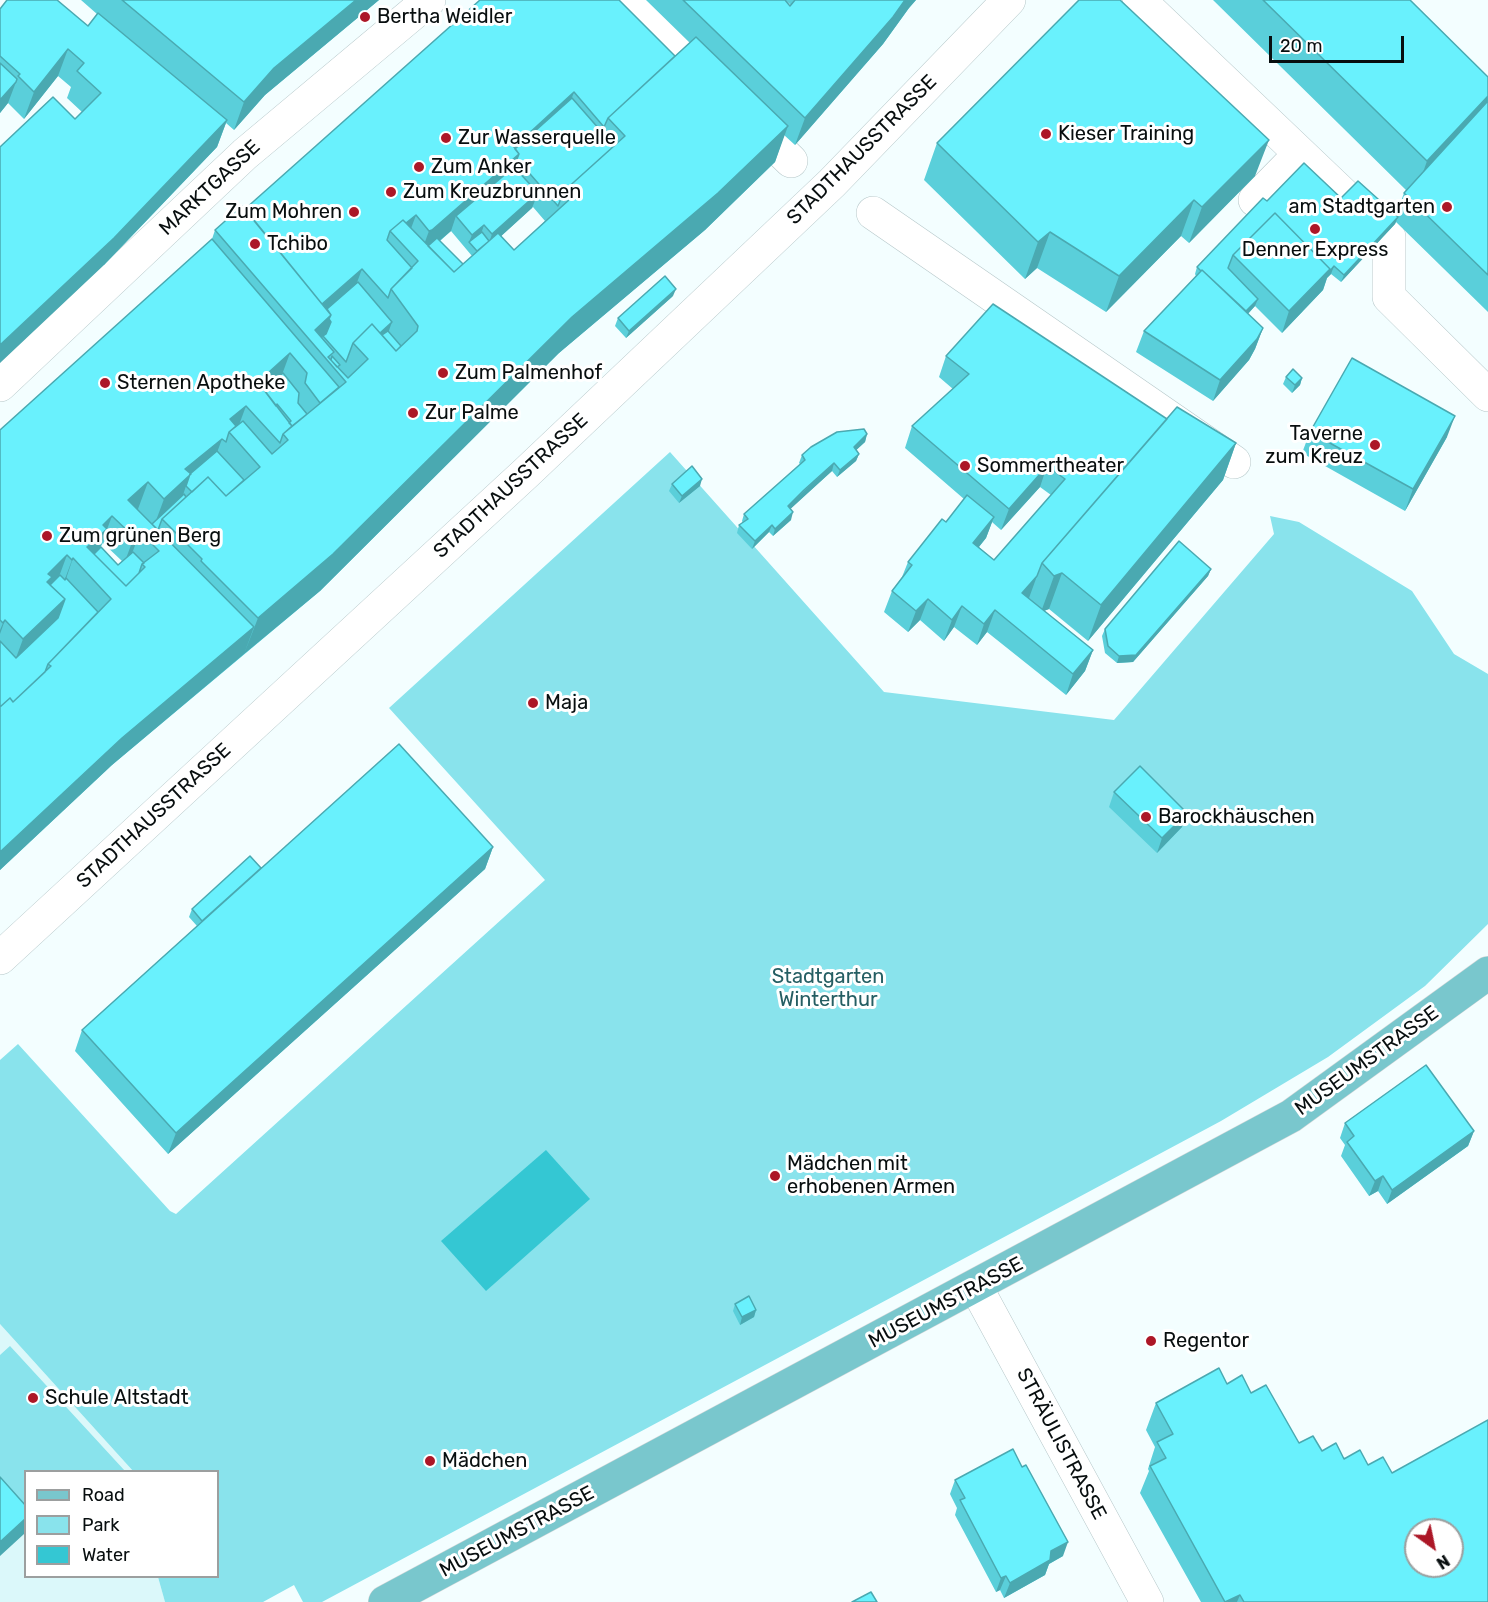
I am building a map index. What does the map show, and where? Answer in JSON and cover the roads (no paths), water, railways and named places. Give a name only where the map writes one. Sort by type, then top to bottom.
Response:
[{"type":"main road","name":"MUSEUMSTRASSE","points":[[386,1602],[1291,1116],[1488,973]]},
{"type":"street","name":"MARKTGASSE","points":[[0,386],[236,146],[429,0]]},
{"type":"street","points":[[626,0],[791,161]]},
{"type":"street","name":"STADTHAUSSTRASSE","points":[[0,958],[526,473],[824,191],[1009,0]]},
{"type":"street","points":[[1139,0],[1347,198]]},
{"type":"street","points":[[1255,201],[1300,154]]},
{"type":"street","points":[[873,213],[1234,462]]},
{"type":"street","points":[[1386,234],[1389,237],[1389,297],[1488,395]]},
{"type":"street","name":"STRÄULISTRASSE","points":[[976,1287],[1147,1602]]},
{"type":"water","points":[[546,1150],[590,1199],[486,1291],[441,1241]]},
{"type":"place","name":"Bertha Weidler","points":[[365,17]]},
{"type":"place","name":"Kieser Training","points":[[1046,134]]},
{"type":"place","name":"Zur Wasserquelle","points":[[446,138]]},
{"type":"place","name":"Zum Anker","points":[[419,167]]},
{"type":"place","name":"Zum Kreuzbrunnen","points":[[391,192]]},
{"type":"place","name":"am Stadtgarten","points":[[1447,207]]},
{"type":"place","name":"Zum Mohren","points":[[354,212]]},
{"type":"place","name":"Denner Express","points":[[1315,229]]},
{"type":"place","name":"Tchibo","points":[[255,244]]},
{"type":"place","name":"Zum Palmenhof","points":[[443,373]]},
{"type":"place","name":"Sternen Apotheke","points":[[105,383]]},
{"type":"place","name":"Zur Palme","points":[[413,413]]},
{"type":"place","name":"Taverne zum Kreuz","points":[[1375,445]]},
{"type":"place","name":"Sommertheater","points":[[965,466]]},
{"type":"place","name":"Zum grünen Berg","points":[[47,536]]},
{"type":"place","name":"Maja","points":[[533,703]]},
{"type":"place","name":"Barockhäuschen","points":[[1146,817]]},
{"type":"place","name":"Mädchen mit erhobenen Armen","points":[[775,1176]]},
{"type":"place","name":"Regentor","points":[[1151,1341]]},
{"type":"place","name":"Schule Altstadt","points":[[33,1398]]},
{"type":"place","name":"Mädchen","points":[[430,1461]]},
{"type":"park label","name":"Stadtgarten Winterthur","points":[[828,988]]}]
